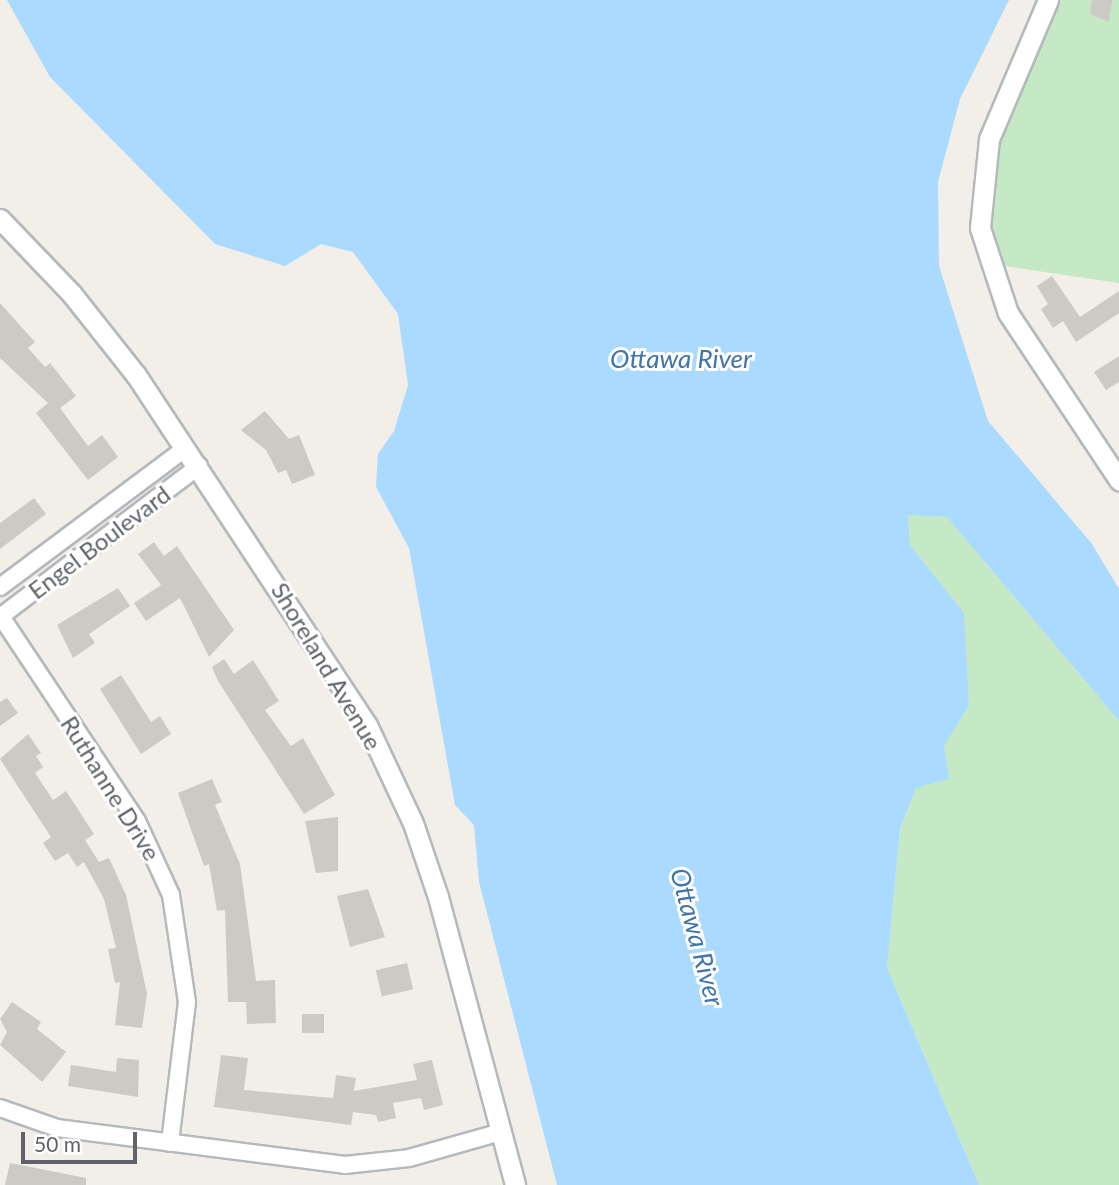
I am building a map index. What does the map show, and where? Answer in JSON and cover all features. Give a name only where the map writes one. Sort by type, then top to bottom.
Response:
[{"type":"street","points":[[1048,0],[989,139],[980,228],[1008,313],[1119,480]]},
{"type":"street","name":"Shoreland Avenue","points":[[0,219],[94,321],[199,466],[368,725],[413,823],[515,1185]]},
{"type":"street","name":"Engel Boulevard","points":[[0,587],[186,448]]},
{"type":"street","name":"Engel Boulevard","points":[[0,616],[199,466]]},
{"type":"street","name":"Ruthanne Drive","points":[[0,616],[137,821],[171,895],[185,965],[187,1014],[170,1143]]},
{"type":"street","points":[[0,1108],[41,1125],[357,1166],[501,1132]]},
{"type":"green space","points":[[1058,0],[1119,0],[1119,283],[997,265],[988,230],[994,149]]},
{"type":"green space","points":[[908,514],[947,517],[1119,721],[1119,1185],[979,1185],[887,968],[900,829],[916,788],[969,705],[963,613],[910,545]]},
{"type":"water","name":"Ottawa River","points":[[7,0],[1009,0],[960,99],[938,182],[939,266],[988,421],[1092,544],[1119,589],[1119,721],[947,517],[908,515],[910,545],[964,613],[969,705],[944,746],[949,779],[916,788],[900,829],[887,968],[979,1185],[557,1185],[479,882],[474,825],[455,805],[409,548],[376,487],[378,454],[394,431],[408,385],[398,314],[353,252],[321,244],[285,266],[215,244],[50,77]]},
{"type":"building","points":[[1092,0],[1112,0],[1109,22],[1090,14]]},
{"type":"building","points":[[1052,276],[1080,317],[1119,291],[1119,313],[1076,342],[1063,321],[1053,328],[1041,309],[1048,304],[1037,286]]},
{"type":"building","points":[[0,303],[35,342],[28,348],[45,367],[50,363],[76,396],[60,408],[88,446],[102,435],[118,457],[88,480],[36,413],[48,403],[0,358]]},
{"type":"building","points":[[1119,356],[1119,382],[1106,390],[1094,372]]},
{"type":"building","points":[[265,411],[289,439],[299,435],[315,475],[292,484],[286,470],[278,473],[266,450],[241,430]]},
{"type":"building","points":[[34,498],[46,514],[0,549],[0,523]]},
{"type":"building","points":[[154,542],[164,556],[177,546],[234,630],[209,657],[180,598],[146,621],[134,603],[161,585],[138,554]]},
{"type":"building","points":[[118,588],[130,606],[89,634],[95,643],[73,658],[57,625]]},
{"type":"building","points":[[224,659],[234,674],[253,660],[279,701],[265,710],[291,746],[303,738],[335,795],[304,814],[218,681],[212,667]]},
{"type":"building","points":[[121,675],[151,722],[160,716],[171,734],[141,754],[100,689]]},
{"type":"building","points":[[7,698],[18,713],[0,726],[0,702]]},
{"type":"building","points":[[28,734],[41,753],[36,756],[43,767],[35,773],[53,800],[66,791],[94,834],[85,840],[99,862],[109,858],[126,895],[147,994],[142,1028],[115,1025],[120,982],[115,983],[108,949],[116,948],[104,899],[84,862],[77,867],[68,853],[55,861],[43,843],[51,837],[0,759]]},
{"type":"building","points":[[212,779],[222,802],[215,805],[240,864],[256,981],[275,980],[276,1023],[247,1024],[246,1002],[228,1002],[225,910],[217,911],[209,864],[204,866],[178,793]]},
{"type":"building","points":[[338,817],[338,871],[316,873],[305,821]]},
{"type":"building","points":[[368,889],[385,937],[350,947],[337,896]]},
{"type":"building","points":[[407,963],[413,989],[382,997],[376,970]]},
{"type":"building","points":[[12,1002],[41,1022],[37,1029],[66,1052],[42,1082],[0,1045],[7,1032],[0,1019]]},
{"type":"building","points":[[302,1014],[324,1014],[324,1033],[302,1033]]},
{"type":"building","points":[[221,1055],[248,1058],[244,1090],[333,1098],[336,1075],[356,1078],[354,1091],[417,1080],[413,1064],[432,1060],[443,1105],[424,1110],[421,1098],[393,1103],[396,1118],[378,1122],[376,1115],[353,1112],[351,1125],[214,1107]]},
{"type":"building","points":[[117,1058],[139,1060],[138,1097],[68,1086],[71,1065],[116,1072]]},
{"type":"building","points":[[10,1163],[86,1178],[86,1185],[5,1185]]}]
